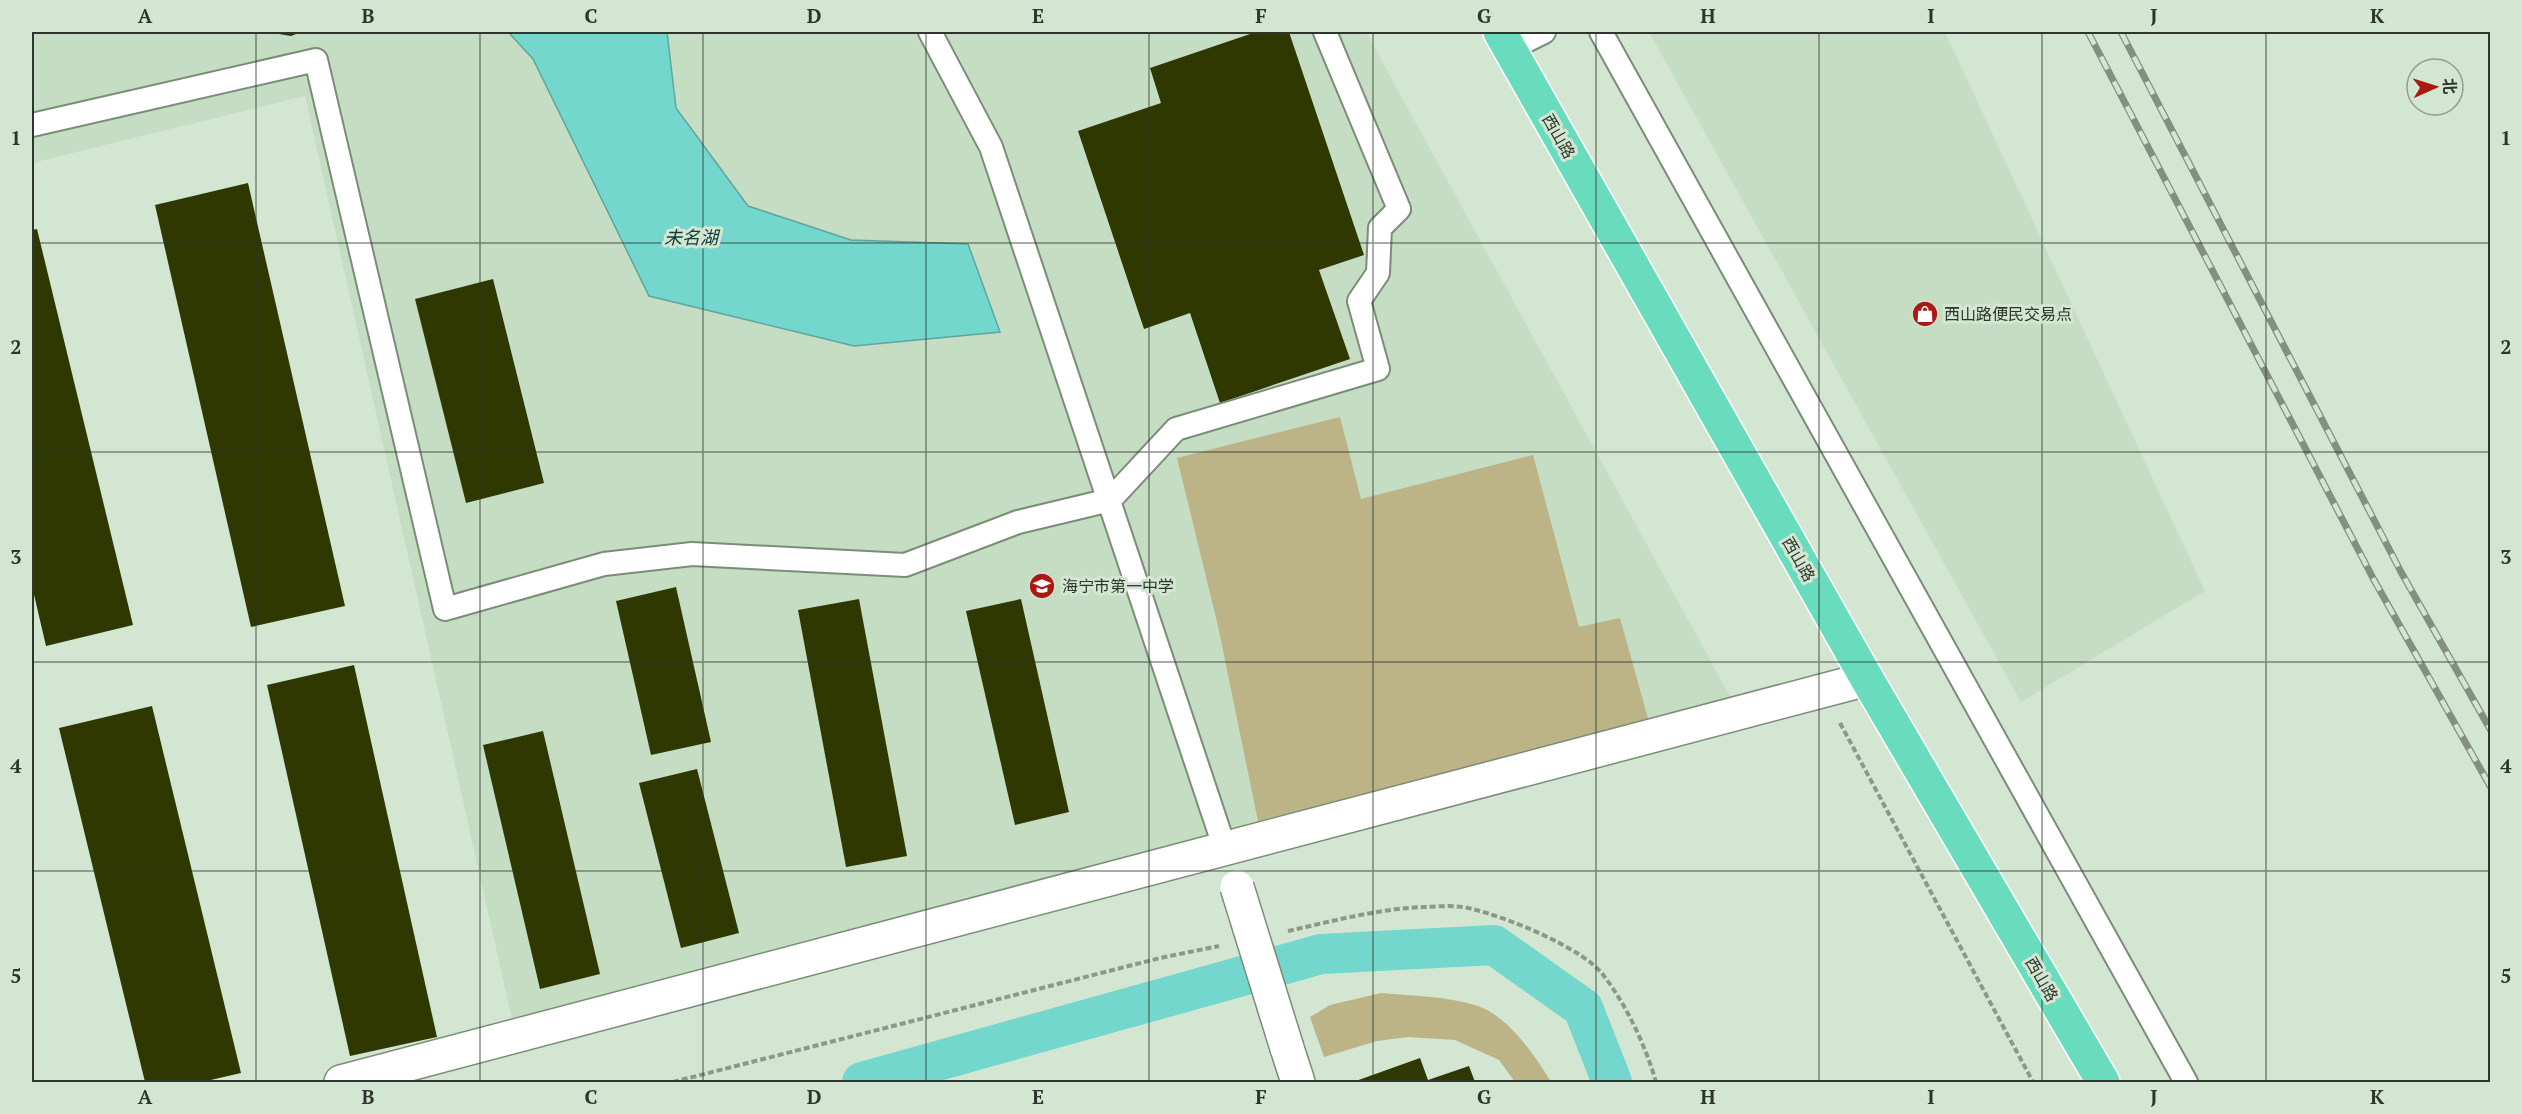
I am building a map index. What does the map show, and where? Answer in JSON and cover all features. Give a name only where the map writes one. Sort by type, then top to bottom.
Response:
[{"type":"main road","name":"西山路","points":[[1505,40],[1867,679],[2103,1083]]},
{"type":"street","points":[[341,1083],[1867,679]]},
{"type":"street","points":[[1225,849],[1298,1083]]},
{"type":"lane","points":[[930,32],[991,147],[1225,849]]},
{"type":"lane","points":[[32,125],[316,60],[445,609],[604,564],[692,554],[905,565],[1018,522],[1110,500],[1176,429],[1378,369],[1359,301],[1378,273],[1380,228],[1399,209],[1325,32]]},
{"type":"lane","points":[[1505,40],[1544,32]]},
{"type":"lane","points":[[1601,32],[2186,1083]]},
{"type":"path","points":[[1823,691],[2033,1083]]},
{"type":"path","points":[[1287,931],[1356,916],[1425,907],[1471,908],[1522,927],[1567,946],[1603,974],[1627,1014],[1656,1083]]},
{"type":"path","points":[[674,1083],[1148,961],[1229,944]]},
{"type":"shaded area","name":"海宁市第一中学","points":[[32,32],[1366,32],[1743,720],[516,1037],[305,96],[32,163]]},
{"type":"shaded area","name":"西山路便民交易点","points":[[1649,32],[1945,32],[2205,591],[2021,702]]},
{"type":"shaded area","points":[[1340,417],[1361,499],[1533,455],[1579,627],[1620,618],[1649,722],[1258,821],[1218,626],[1177,458]]},
{"type":"shaded area","points":[[1381,993],[1455,1000],[1489,1011],[1520,1038],[1551,1082],[1515,1082],[1499,1060],[1455,1040],[1408,1037],[1377,1041],[1324,1057],[1310,1017],[1330,1005]]},
{"type":"water","name":"未名湖","points":[[508,32],[667,32],[676,108],[748,206],[851,240],[968,244],[1000,332],[854,346],[649,296],[533,59]]},
{"type":"building","points":[[267,32],[301,32],[291,36]]},
{"type":"building","points":[[1256,32],[1289,32],[1364,255],[1319,270],[1350,359],[1220,403],[1190,313],[1144,329],[1078,131],[1161,103],[1150,68]]},
{"type":"building","points":[[248,183],[345,606],[251,627],[155,205]]},
{"type":"building","points":[[37,229],[133,625],[46,646],[32,586],[32,230]]},
{"type":"building","points":[[493,279],[544,483],[466,503],[415,299]]},
{"type":"building","points":[[676,587],[711,742],[651,755],[616,601]]},
{"type":"building","points":[[859,599],[907,856],[846,867],[798,610]]},
{"type":"building","points":[[1021,599],[1069,812],[1015,825],[966,611]]},
{"type":"building","points":[[354,665],[437,1037],[350,1056],[267,685]]},
{"type":"building","points":[[152,706],[241,1073],[202,1082],[145,1082],[59,728]]},
{"type":"building","points":[[543,731],[600,974],[540,989],[483,745]]},
{"type":"building","points":[[697,769],[739,933],[681,948],[639,783]]},
{"type":"building","points":[[1420,1058],[1428,1080],[1469,1066],[1475,1082],[1353,1082]]},
{"type":"waterway","points":[[862,1082],[1321,954],[1494,945],[1583,1008],[1612,1082]]},
{"type":"railway","points":[[2088,32],[2374,580],[2490,786]]},
{"type":"railway","points":[[2121,32],[2401,572],[2490,729]]},
{"type":"place","name":"西山路便民交易点","points":[[1925,314]]},
{"type":"place","name":"海宁市第一中学","points":[[1042,586]]}]
